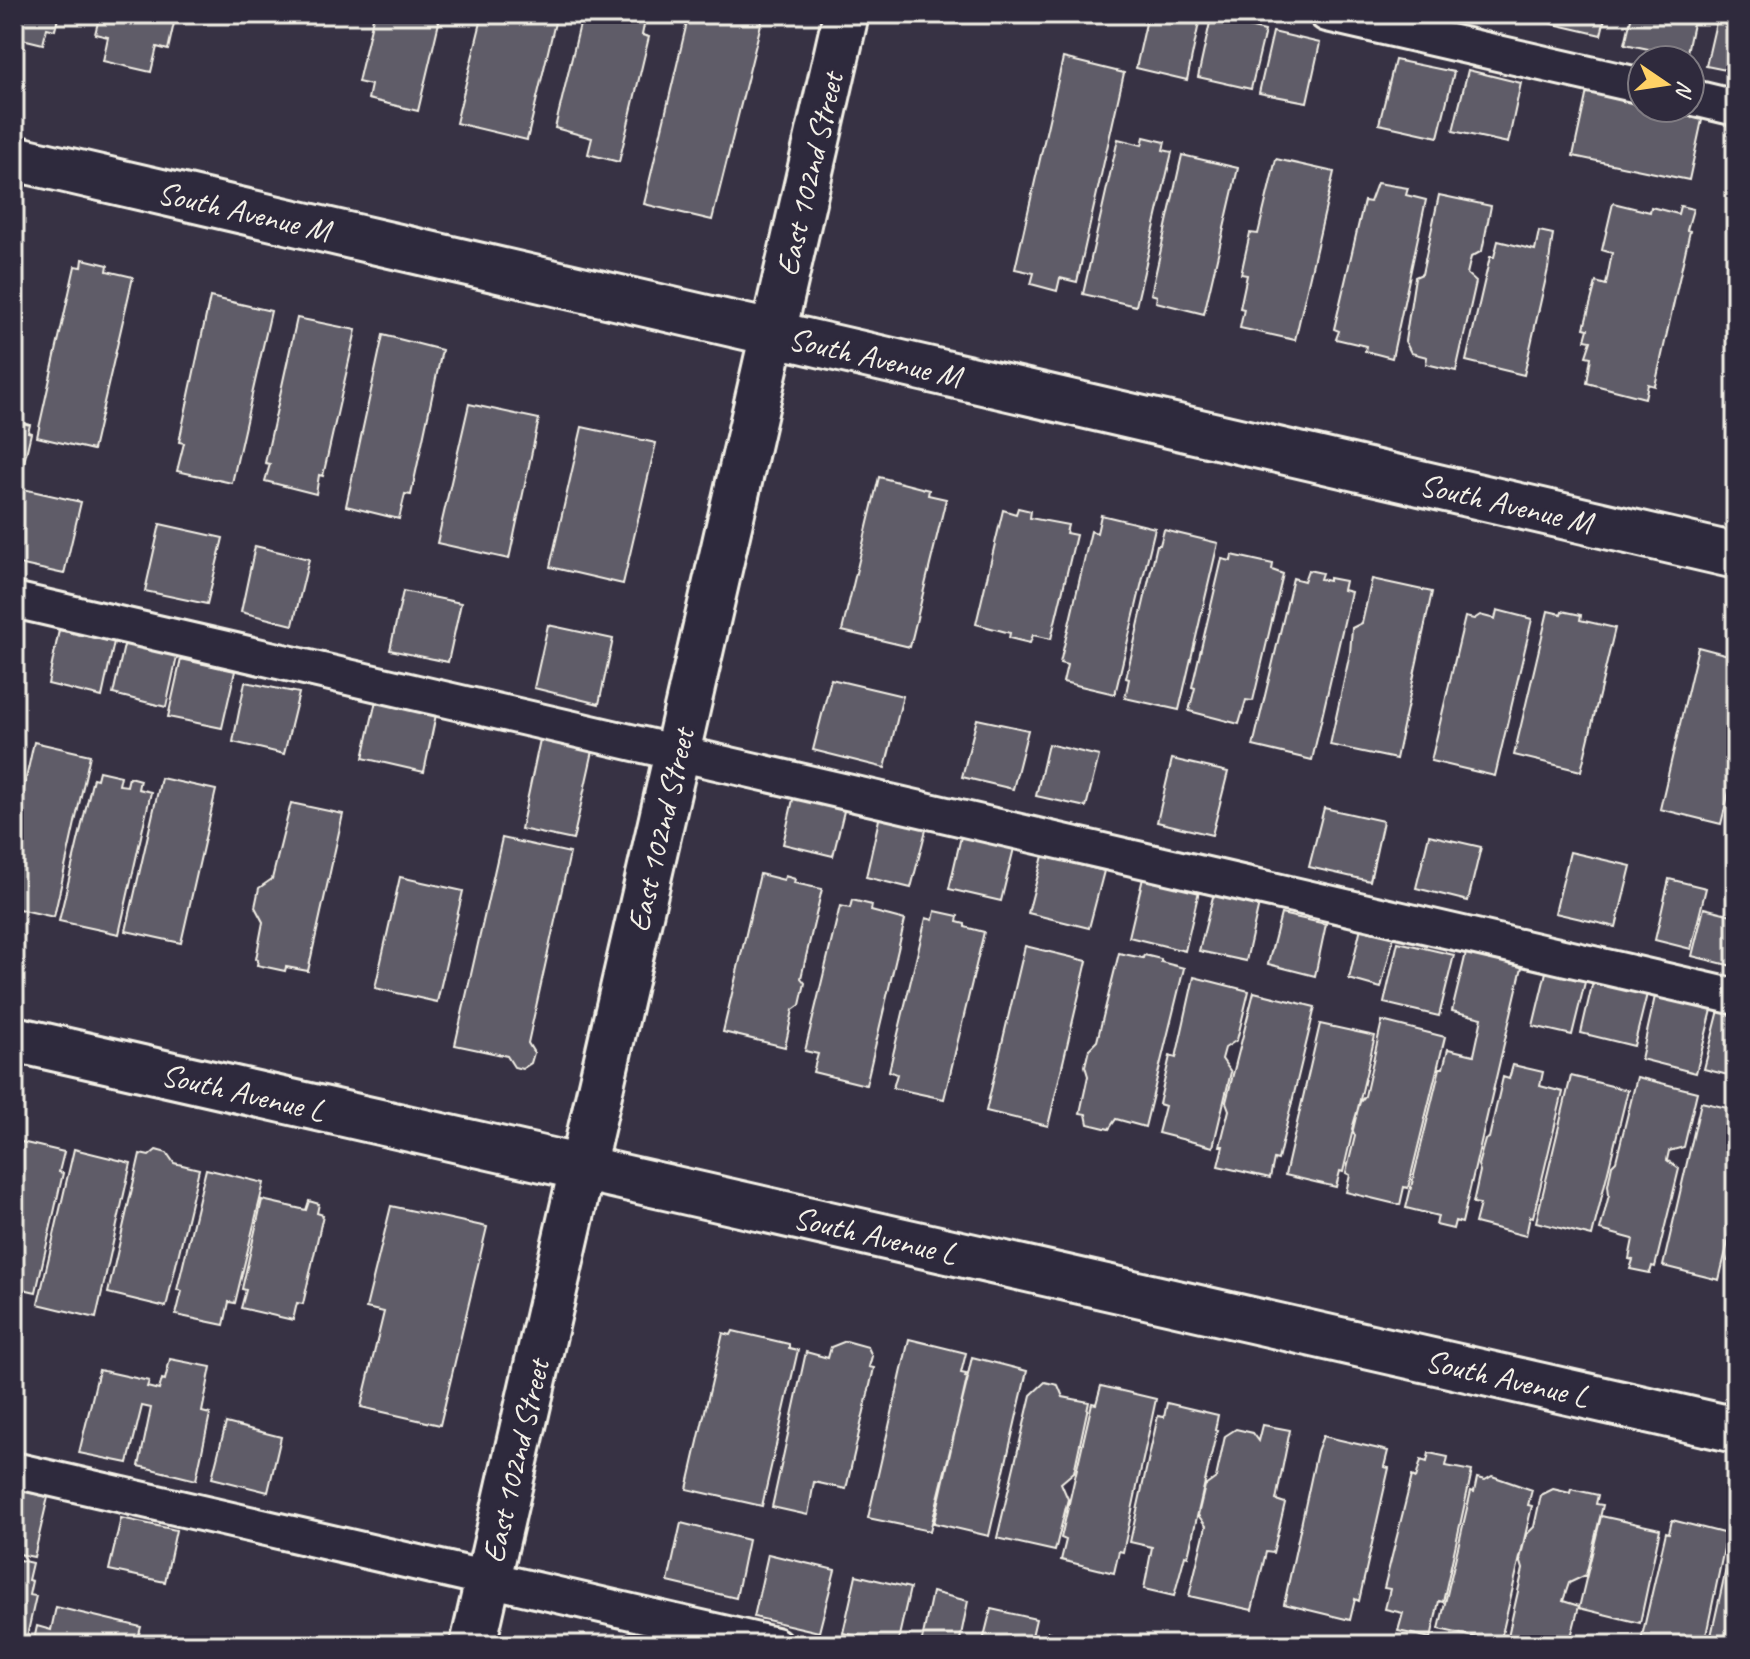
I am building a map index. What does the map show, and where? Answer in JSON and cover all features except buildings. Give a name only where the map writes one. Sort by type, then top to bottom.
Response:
[{"type":"street","name":"East 102nd Street","points":[[473,1645],[846,14]]},
{"type":"street","name":"South Avenue M","points":[[14,158],[1736,556]]},
{"type":"street","name":"South Avenue L","points":[[14,1039],[1736,1430]]},
{"type":"lane","points":[[1327,14],[1626,82]]},
{"type":"lane","points":[[1706,101],[1736,108]]},
{"type":"lane","points":[[14,600],[1736,997]]},
{"type":"lane","points":[[14,1470],[775,1645]]}]
